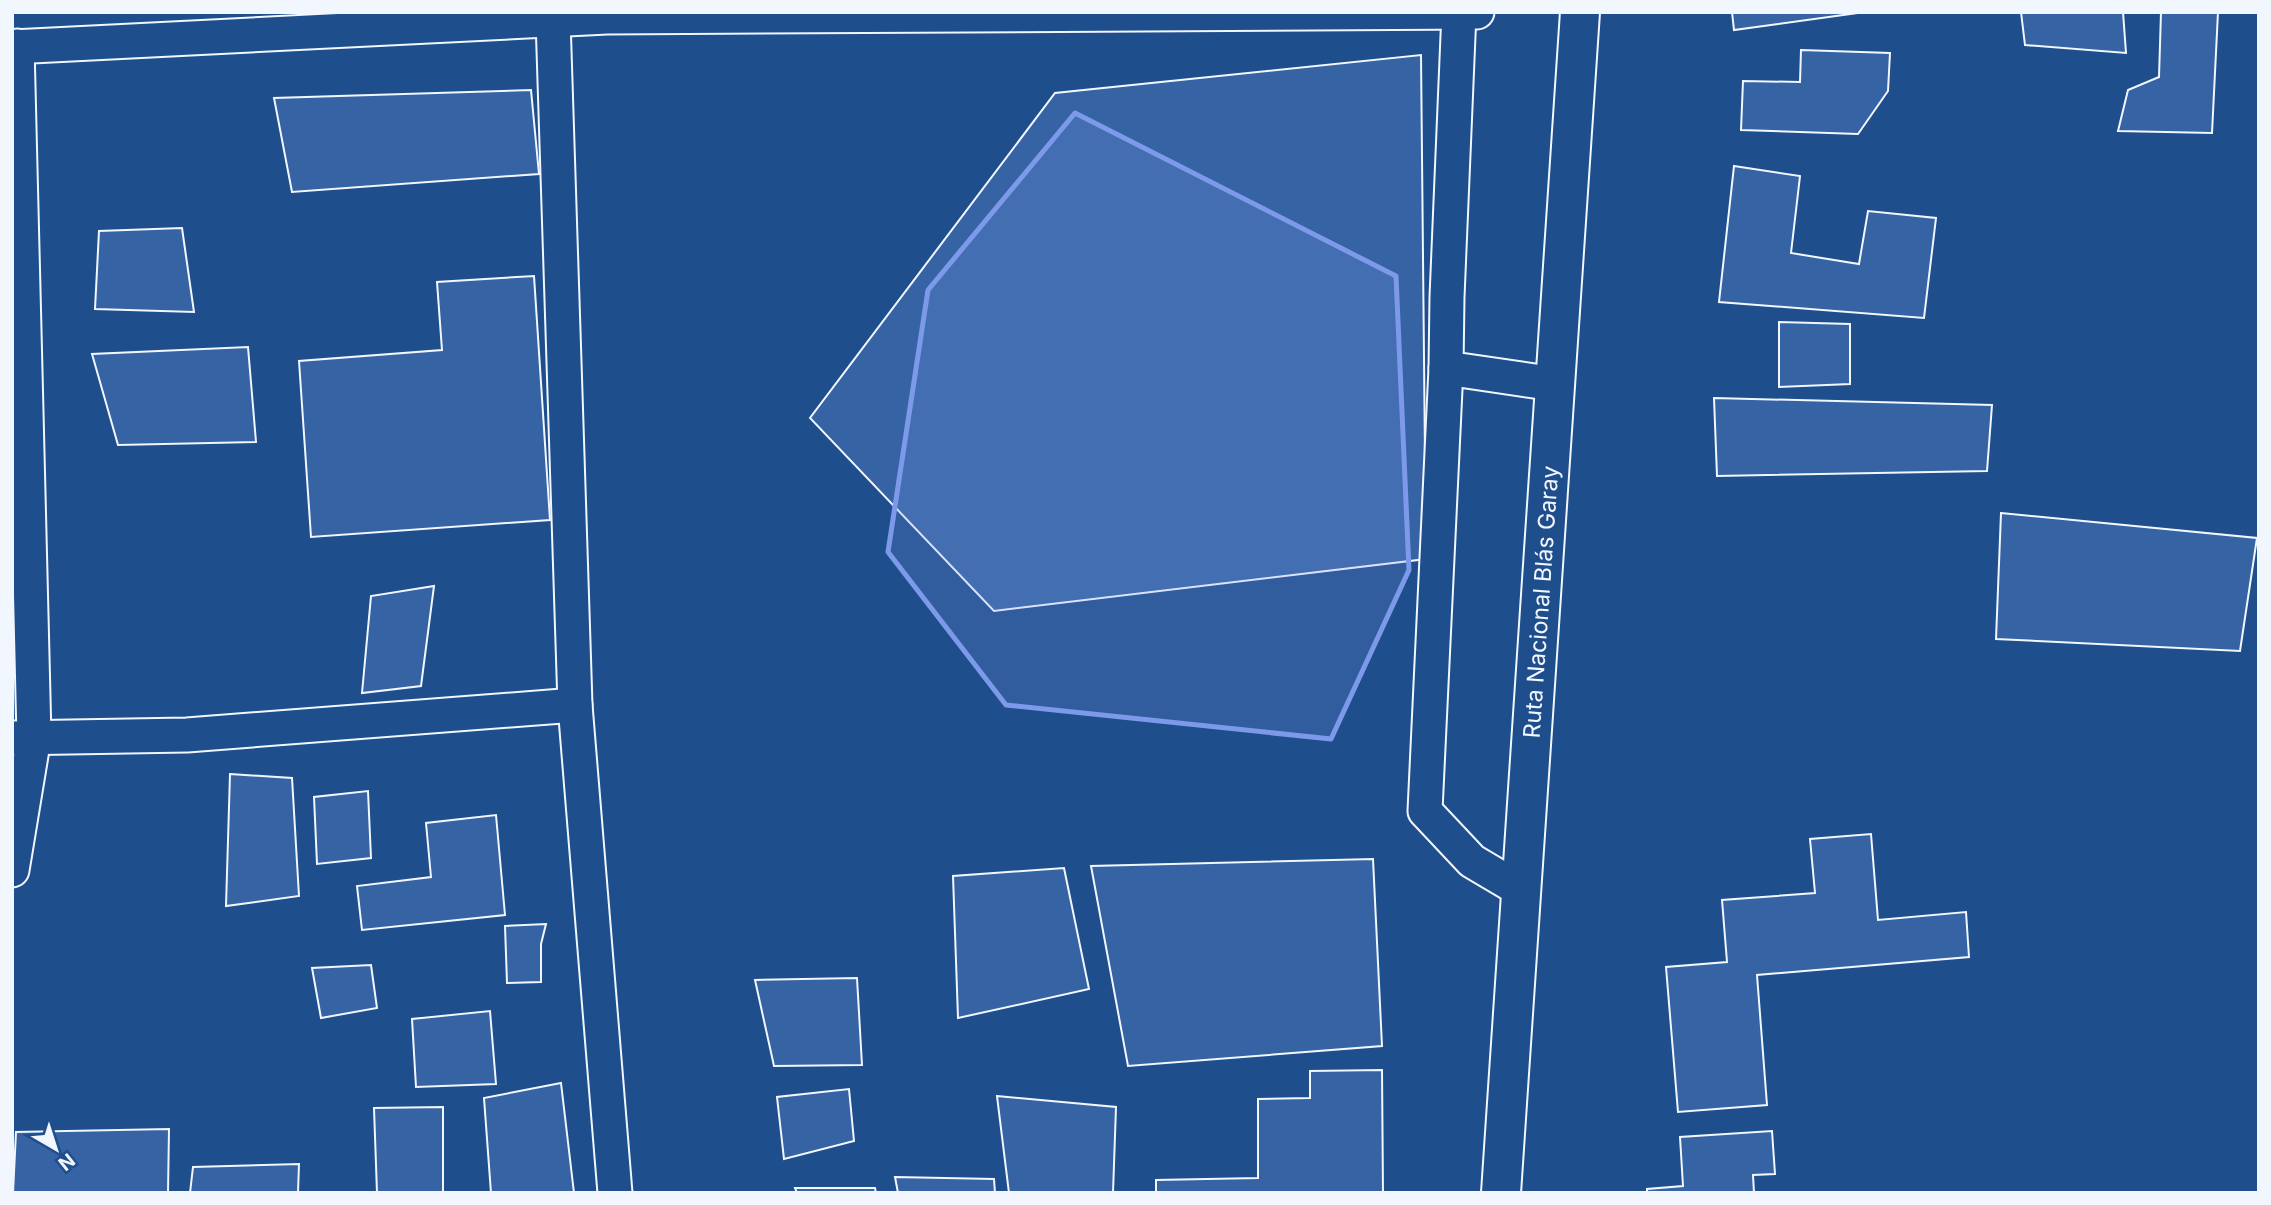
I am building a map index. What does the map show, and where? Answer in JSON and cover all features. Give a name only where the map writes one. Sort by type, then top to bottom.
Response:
[{"type":"highway","name":"Ruta Nacional Blás Garay","points":[[1502,1193],[1580,12]]},
{"type":"street","points":[[12,870],[23,737],[14,46],[187,25],[469,18],[553,19],[731,14],[1476,12]]},
{"type":"street","points":[[1459,13],[1446,368],[1425,811],[1472,861],[1521,890]]},
{"type":"street","points":[[553,19],[575,705],[615,1193]]},
{"type":"street","points":[[1446,368],[1555,384]]},
{"type":"street","points":[[23,737],[187,735],[575,705]]},
{"type":"highlighted area","points":[[1075,113],[1396,276],[1409,570],[1331,739],[1006,705],[888,552],[928,290]]},
{"type":"building","points":[[1732,12],[1865,12],[1734,30]]},
{"type":"building","points":[[2021,12],[2123,12],[2126,53],[2025,45]]},
{"type":"building","points":[[2161,12],[2218,12],[2212,133],[2118,131],[2128,90],[2159,77]]},
{"type":"building","points":[[1801,50],[1890,53],[1888,91],[1858,134],[1741,130],[1743,81],[1800,82]]},
{"type":"building","points":[[1421,55],[1426,559],[994,611],[810,418],[1055,93]]},
{"type":"building","points":[[531,90],[539,174],[292,192],[274,98]]},
{"type":"building","points":[[1734,166],[1800,176],[1791,253],[1859,264],[1868,211],[1936,218],[1924,318],[1719,302]]},
{"type":"building","points":[[182,228],[194,312],[95,309],[99,231]]},
{"type":"building","points":[[534,276],[550,520],[311,537],[299,361],[442,350],[437,282]]},
{"type":"building","points":[[1779,322],[1850,324],[1850,384],[1779,387]]},
{"type":"building","points":[[248,347],[256,442],[118,445],[92,354]]},
{"type":"building","points":[[1714,398],[1992,405],[1987,471],[1717,476]]},
{"type":"building","points":[[2001,513],[2257,538],[2240,651],[1996,639]]},
{"type":"building","points":[[434,586],[421,686],[362,693],[371,596]]},
{"type":"building","points":[[230,774],[292,778],[299,896],[226,906]]},
{"type":"building","points":[[368,791],[371,858],[317,864],[314,797]]},
{"type":"building","points":[[496,815],[505,915],[362,930],[357,886],[431,877],[426,823]]},
{"type":"building","points":[[1871,834],[1878,920],[1966,912],[1969,957],[1757,975],[1767,1105],[1678,1112],[1666,967],[1727,962],[1722,900],[1815,893],[1810,839]]},
{"type":"building","points":[[1373,859],[1382,1046],[1128,1066],[1091,866]]},
{"type":"building","points":[[1064,868],[1089,989],[958,1018],[953,876]]},
{"type":"building","points":[[546,924],[541,944],[541,982],[507,983],[505,926]]},
{"type":"building","points":[[371,965],[377,1008],[321,1018],[312,968]]},
{"type":"building","points":[[857,978],[862,1065],[774,1066],[755,980]]},
{"type":"building","points":[[490,1011],[496,1084],[416,1087],[412,1019]]},
{"type":"building","points":[[1382,1070],[1383,1193],[1156,1193],[1156,1180],[1258,1178],[1258,1099],[1310,1098],[1310,1071]]},
{"type":"building","points":[[561,1083],[574,1193],[491,1193],[484,1098]]},
{"type":"building","points":[[849,1089],[854,1141],[784,1159],[777,1097]]},
{"type":"building","points":[[997,1096],[1116,1107],[1113,1193],[1009,1193]]},
{"type":"building","points":[[443,1107],[443,1193],[377,1193],[374,1108]]},
{"type":"building","points":[[169,1129],[168,1193],[13,1193],[16,1132]]},
{"type":"building","points":[[1772,1131],[1775,1174],[1753,1175],[1754,1193],[1647,1193],[1647,1189],[1683,1186],[1680,1137]]},
{"type":"building","points":[[299,1164],[298,1193],[190,1193],[193,1167]]},
{"type":"building","points":[[895,1177],[994,1179],[995,1193],[898,1193]]},
{"type":"building","points":[[795,1188],[875,1188],[876,1193],[797,1193]]}]
